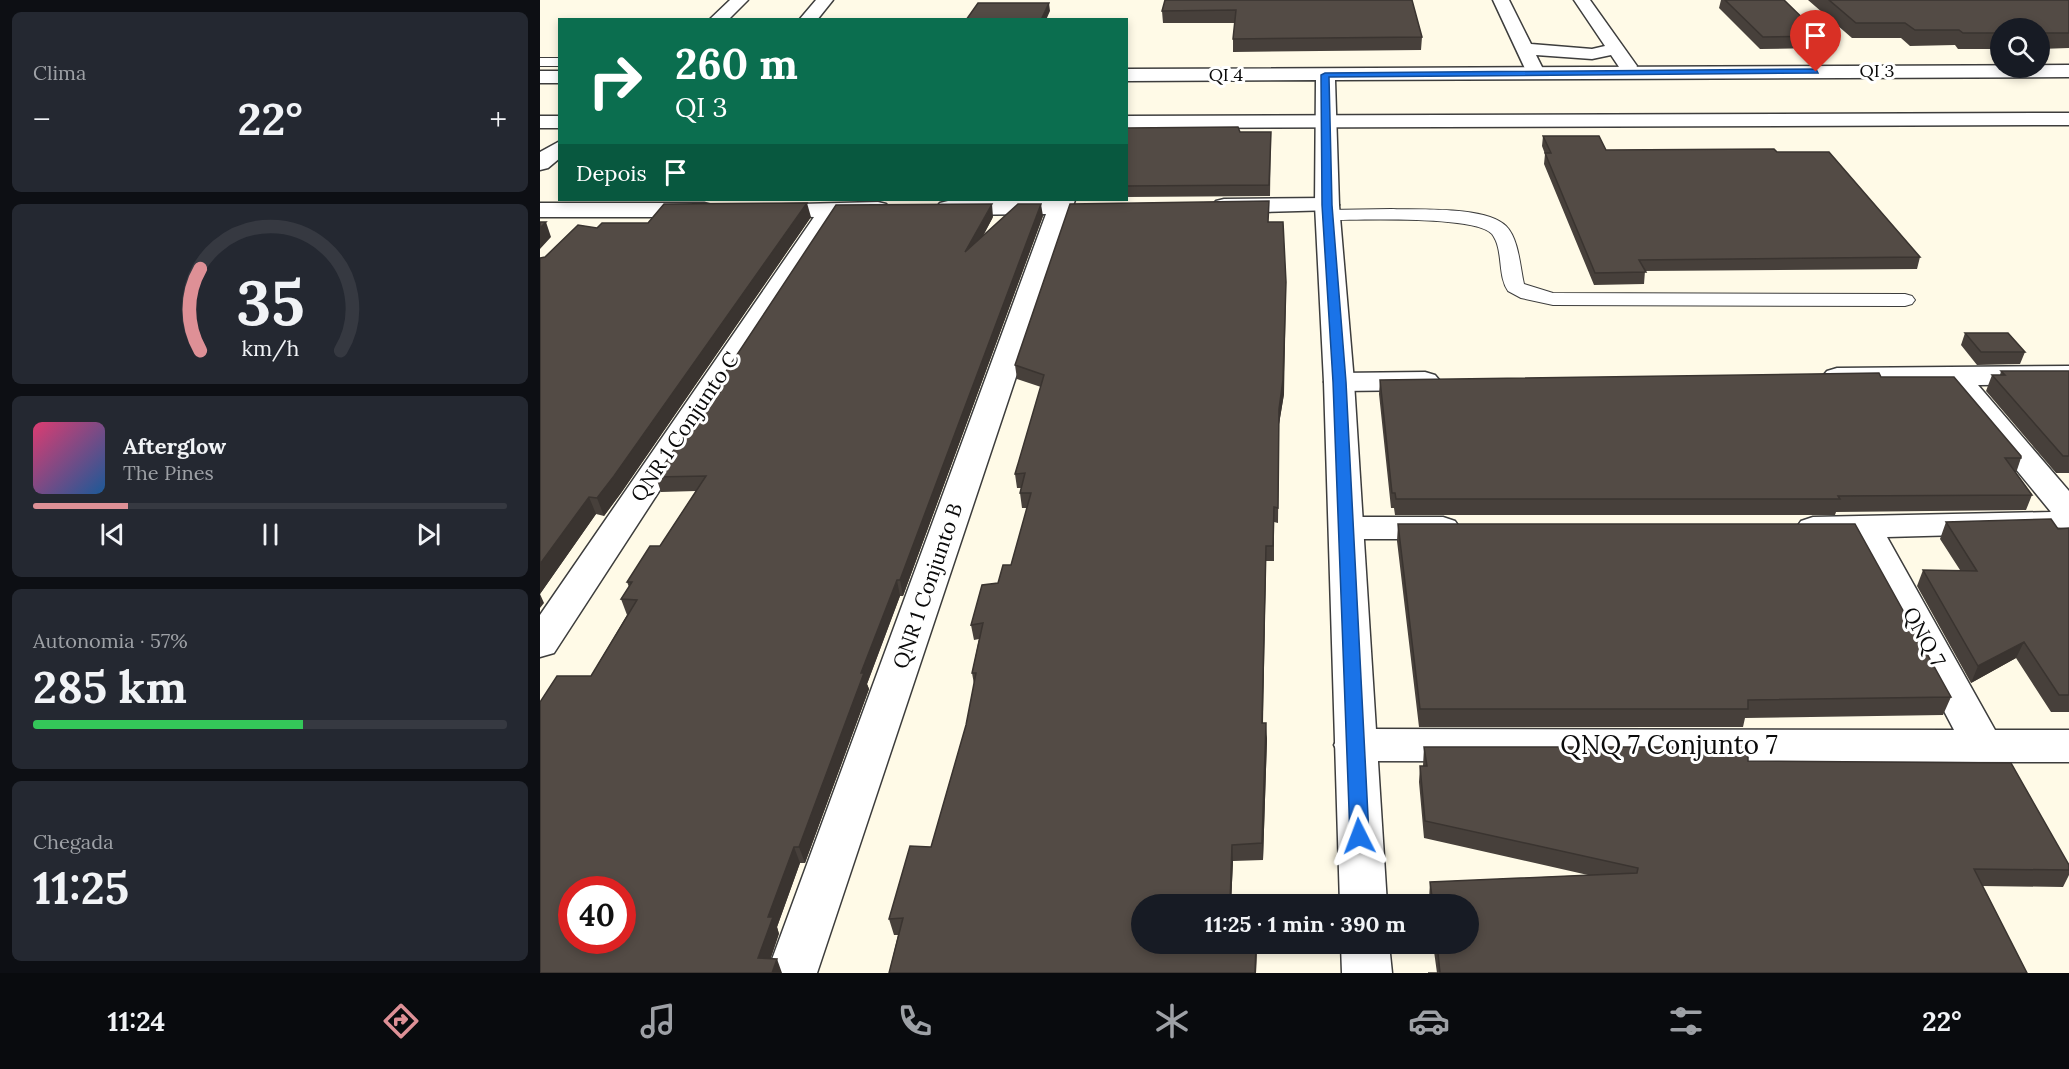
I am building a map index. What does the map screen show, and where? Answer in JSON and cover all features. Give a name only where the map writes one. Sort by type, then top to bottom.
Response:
[{"type":"street","points":[[719,18],[740,0]]},
{"type":"street","points":[[809,18],[825,0]]},
{"type":"street","points":[[1501,0],[1536,73]]},
{"type":"street","points":[[1582,0],[1632,72]]},
{"type":"street","points":[[1524,49],[1592,54],[1617,48]]},
{"type":"street","name":"QI 3","points":[[1325,75],[2069,70]]},
{"type":"street","name":"QI 4","points":[[1128,75],[1325,75]]},
{"type":"street","points":[[1325,75],[1327,210],[1340,382],[1354,745],[1362,894]]},
{"type":"street","points":[[540,77],[558,77]]},
{"type":"street","points":[[1128,122],[2069,119]]},
{"type":"street","points":[[540,122],[558,122]]},
{"type":"street","points":[[540,163],[558,149]]},
{"type":"street","points":[[748,210],[1069,205]]},
{"type":"street","name":"QNR 1 Conjunto B","points":[[792,973],[1069,205]]},
{"type":"street","points":[[1199,206],[1327,210]]},
{"type":"street","points":[[540,210],[724,210]]},
{"type":"street","points":[[572,233],[595,210]]},
{"type":"street","name":"QNR 1 Conjunto C","points":[[540,644],[830,210]]},
{"type":"street","points":[[1813,377],[2069,375]]},
{"type":"street","points":[[1955,376],[2069,512]]},
{"type":"street","points":[[1340,382],[1458,381]]},
{"type":"street","points":[[1782,528],[2069,522]]},
{"type":"street","points":[[1347,528],[1476,528]]},
{"type":"street","name":"QNQ 7","points":[[1864,528],[1983,746]]},
{"type":"street","name":"QNQ 7 Conjunto 7","points":[[1354,745],[2069,746]]},
{"type":"street","points":[[1366,954],[1367,973]]},
{"type":"lane","points":[[540,62],[558,62]]},
{"type":"lane","points":[[1327,210],[1457,217],[1491,222],[1499,230],[1515,287],[1528,294],[1553,299],[1905,300]]},
{"type":"building","points":[[1165,0],[1412,0],[1422,37],[1233,39],[1236,10],[1162,11]]},
{"type":"building","points":[[1725,0],[1784,0],[1821,36],[1763,37]]},
{"type":"building","points":[[1829,0],[2069,0],[2069,33],[2050,33],[2050,18],[1990,18],[1990,33],[1915,30],[1905,23],[1856,23]]},
{"type":"building","points":[[978,3],[1049,3],[1042,18],[967,18]]},
{"type":"building","points":[[1238,127],[1240,132],[1271,132],[1269,185],[1128,186],[1128,128]]},
{"type":"building","points":[[1543,136],[1599,136],[1606,150],[1774,149],[1777,152],[1829,152],[1920,257],[1639,260],[1646,272],[1595,273],[1545,153],[1551,153]]},
{"type":"building","points":[[1269,201],[1268,222],[1283,222],[1286,282],[1283,380],[1279,409],[1278,508],[1274,507],[1273,546],[1266,546],[1262,723],[1266,723],[1262,843],[1232,845],[1230,894],[1131,894],[1131,954],[1256,954],[1255,973],[889,973],[903,918],[889,919],[910,846],[931,847],[966,725],[976,673],[972,673],[983,623],[971,625],[982,585],[998,583],[1003,565],[1011,565],[1031,493],[1020,493],[1025,473],[1015,474],[1044,375],[1015,365],[1070,204]]},
{"type":"building","points":[[807,203],[614,476],[597,498],[589,497],[540,564],[540,258],[545,257],[578,225],[597,228],[602,223],[648,223],[664,204]]},
{"type":"building","points":[[992,204],[965,252],[1018,204],[1041,204],[900,580],[897,580],[861,673],[864,673],[799,847],[794,847],[768,917],[773,917],[758,958],[777,959],[772,973],[540,973],[540,702],[557,676],[591,676],[637,600],[621,599],[632,582],[627,582],[650,546],[660,546],[706,476],[656,477],[836,205]]},
{"type":"building","points":[[1965,333],[2008,333],[2025,352],[1981,352]]},
{"type":"building","points":[[2001,371],[2069,371],[2069,456],[2063,456],[1992,375],[2005,375]]},
{"type":"building","points":[[1879,373],[1881,377],[1954,377],[2021,456],[2021,458],[2005,458],[2032,495],[1838,496],[1840,499],[1396,499],[1395,493],[1392,493],[1380,380]]},
{"type":"building","points":[[2051,519],[2058,529],[2069,528],[2069,695],[2059,695],[2024,642],[1978,666],[1923,570],[1977,571],[1946,522]]},
{"type":"building","points":[[1398,524],[1855,524],[1951,697],[1748,700],[1748,709],[1420,709]]},
{"type":"building","points":[[1424,747],[1748,747],[1748,761],[2011,763],[2069,865],[2069,870],[1974,869],[2027,973],[1440,973],[1438,954],[1479,954],[1479,894],[1432,894],[1430,882],[1637,873],[1638,868],[1425,821],[1420,766],[1427,766]]},
{"type":"route","points":[[1359,836],[1340,382],[1327,205],[1325,75],[1816,72]]}]
